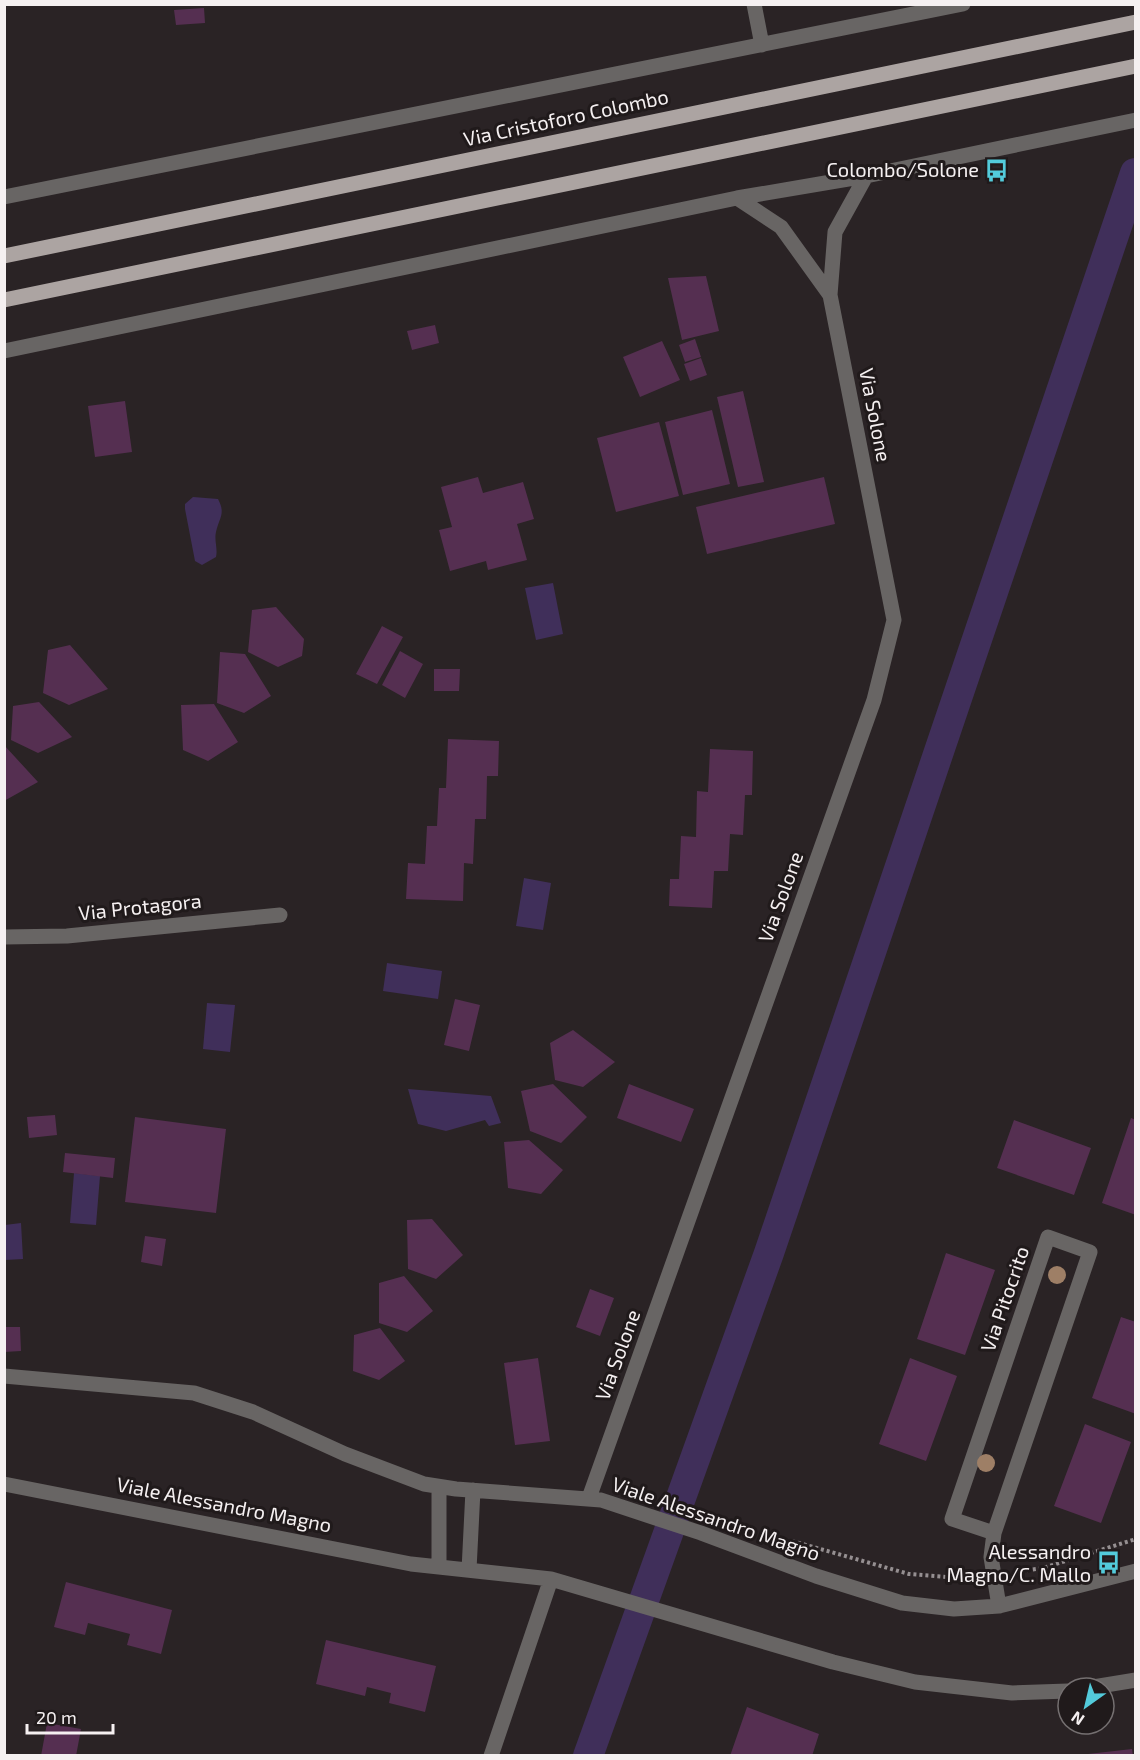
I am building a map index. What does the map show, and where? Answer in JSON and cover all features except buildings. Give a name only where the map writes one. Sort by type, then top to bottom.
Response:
[{"type":"main road","name":"Via Cristoforo Colombo","points":[[4,256],[1136,22]]},
{"type":"main road","points":[[4,300],[1136,66]]},
{"type":"street","points":[[754,4],[762,45]]},
{"type":"street","name":"Via Cristoforo Colombo","points":[[4,196],[963,4]]},
{"type":"street","points":[[4,351],[737,198],[866,176],[1136,120]]},
{"type":"street","points":[[831,295],[835,232],[866,176]]},
{"type":"street","points":[[737,198],[781,227],[831,295]]},
{"type":"street","name":"Via Solone","points":[[589,1498],[870,712],[894,620],[831,295]]},
{"type":"street","name":"Via Protagora","points":[[4,937],[67,936],[280,915]]},
{"type":"street","name":"Via Pitocrito","points":[[994,1533],[952,1519],[1048,1238],[1090,1252],[994,1533],[991,1557],[999,1606]]},
{"type":"street","name":"Viale Alessandro Magno","points":[[4,1376],[194,1393],[253,1412],[381,1468],[439,1486],[589,1498],[612,1503],[884,1599],[954,1609],[999,1606],[1035,1599],[1136,1571]]},
{"type":"street","name":"Viale Alessandro Magno","points":[[4,1484],[439,1567],[551,1579],[833,1662],[915,1682],[1012,1693],[1056,1691]]},
{"type":"street","points":[[439,1486],[439,1567]]},
{"type":"street","points":[[469,1570],[473,1490]]},
{"type":"street","points":[[491,1755],[551,1579]]},
{"type":"street","points":[[1116,1683],[1136,1680]]},
{"type":"path","points":[[789,1541],[909,1574],[969,1579],[1043,1568],[1136,1539]]},
{"type":"shaded area","points":[[193,497],[218,499],[221,509],[216,535],[216,557],[202,565],[195,561],[185,509],[185,504]]},
{"type":"shaded area","points":[[553,583],[563,634],[536,640],[525,588]]},
{"type":"shaded area","points":[[524,878],[551,883],[543,930],[516,926]]},
{"type":"shaded area","points":[[387,963],[442,971],[438,999],[383,991]]},
{"type":"shaded area","points":[[207,1003],[235,1005],[230,1052],[203,1049]]},
{"type":"shaded area","points":[[408,1089],[491,1096],[501,1123],[489,1126],[485,1120],[446,1131],[418,1124]]},
{"type":"shaded area","points":[[74,1173],[100,1176],[96,1225],[70,1223]]},
{"type":"shaded area","points":[[21,1223],[23,1259],[5,1260],[5,1225]]},
{"type":"waterway","points":[[588,1756],[769,1253],[1135,173]]},
{"type":"place","name":"Colombo/Solone","points":[[997,170]]},
{"type":"place","name":"Alessandro Magno/C. Mallo","points":[[1109,1563]]}]
